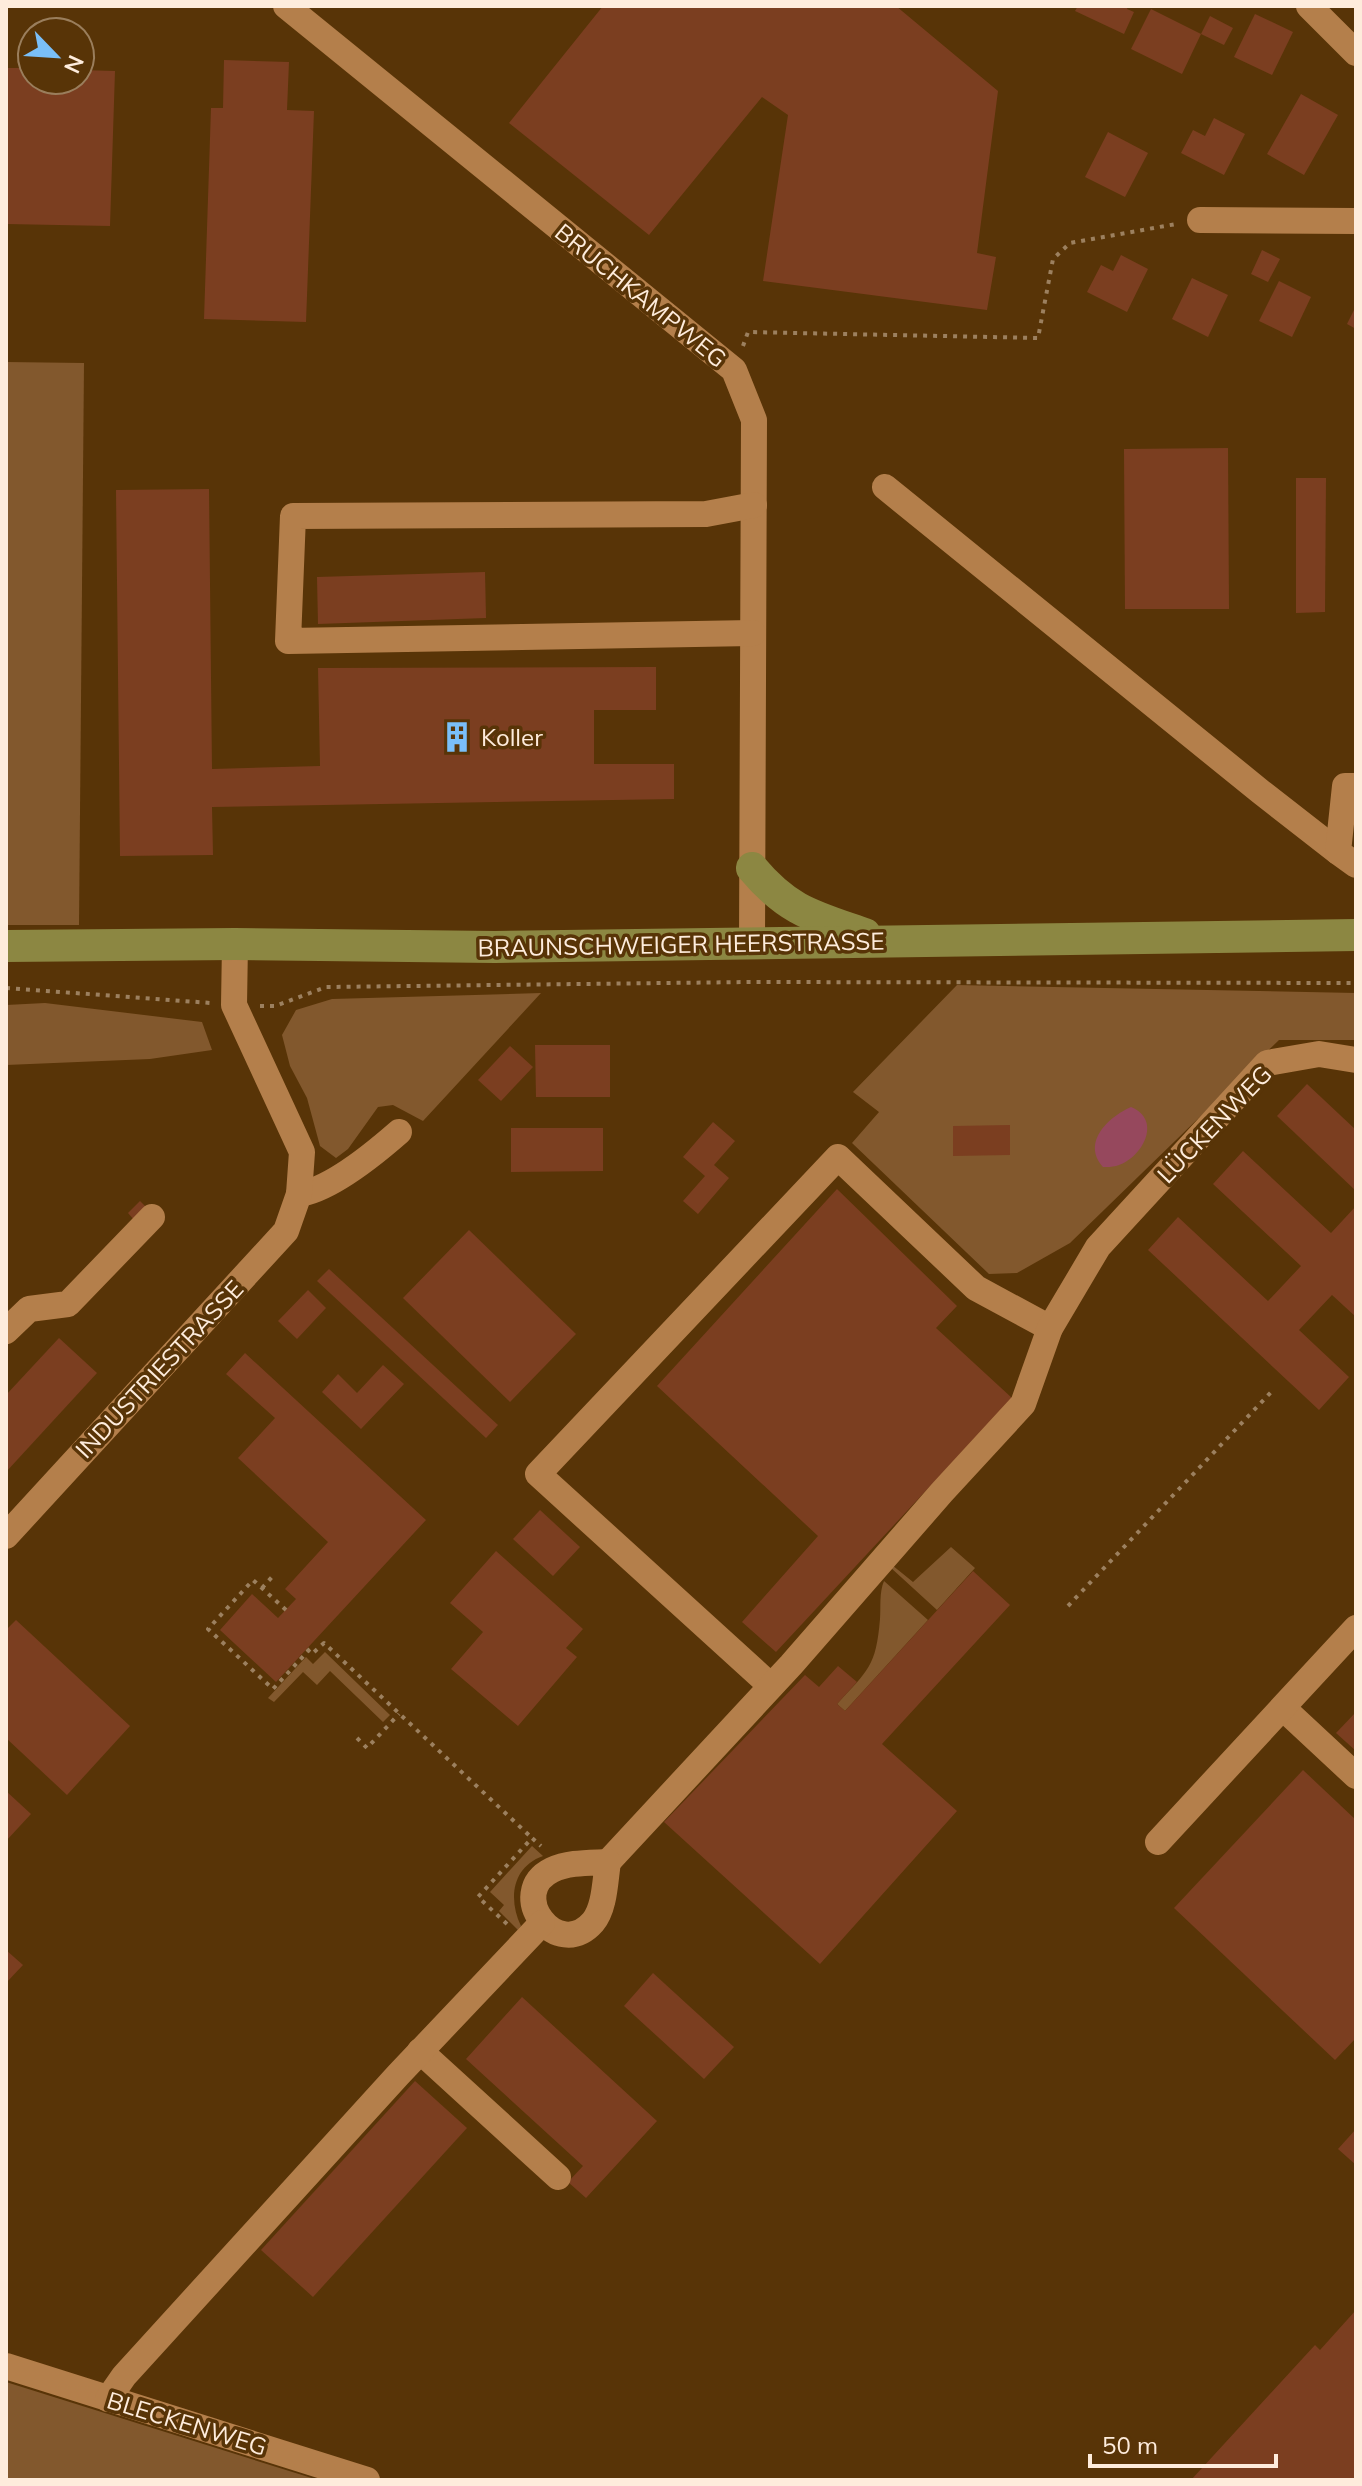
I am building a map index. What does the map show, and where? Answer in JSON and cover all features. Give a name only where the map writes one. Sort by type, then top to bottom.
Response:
[{"type":"main road","points":[[752,868],[789,905],[886,942]]},
{"type":"main road","name":"BRAUNSCHWEIGER HEERSTRASSE","points":[[6,946],[235,944],[495,947],[1356,935]]},
{"type":"street","name":"BRUCHKAMPWEG","points":[[286,6],[734,370],[754,420],[752,944]]},
{"type":"street","points":[[1309,6],[1356,53]]},
{"type":"street","points":[[1200,220],[1356,221]]},
{"type":"street","points":[[885,487],[1347,858]]},
{"type":"street","points":[[753,633],[288,641],[293,516],[706,514],[754,505]]},
{"type":"street","points":[[1347,858],[1345,786],[1356,786]]},
{"type":"street","name":"INDUSTRIESTRASSE","points":[[6,1536],[286,1231],[299,1194],[302,1152],[234,1005],[235,944]]},
{"type":"street","name":"LÜCKENWEG","points":[[608,1862],[771,1686],[1023,1404],[1050,1328],[1098,1247],[1267,1063],[1319,1054],[1356,1060]]},
{"type":"street","points":[[299,1194],[313,1192],[367,1160],[399,1132]]},
{"type":"street","points":[[771,1686],[538,1474],[838,1157],[976,1288],[1050,1328]]},
{"type":"street","points":[[6,1331],[29,1309],[68,1304],[152,1217]]},
{"type":"street","points":[[1158,1842],[1356,1628]]},
{"type":"street","points":[[1283,1708],[1356,1776]]},
{"type":"street","points":[[608,1862],[600,1911],[594,1921],[574,1933],[563,1934],[542,1923],[536,1914],[534,1893],[545,1875],[564,1866],[608,1862]]},
{"type":"street","points":[[108,2399],[124,2376],[420,2051],[542,1923]]},
{"type":"street","points":[[420,2051],[558,2177]]},
{"type":"street","name":"BLECKENWEG","points":[[6,2366],[367,2480]]},
{"type":"path","points":[[734,370],[748,332],[1038,338],[1053,259],[1070,243],[1200,220]]},
{"type":"path","points":[[6,988],[275,1006],[326,987],[750,982],[1356,983]]},
{"type":"path","points":[[1068,1606],[1274,1389]]},
{"type":"path","points":[[262,1588],[272,1577]]},
{"type":"path","points":[[286,1610],[253,1580],[208,1629],[273,1689],[308,1650],[312,1654],[324,1643],[532,1838]]},
{"type":"path","points":[[357,1738],[367,1748],[399,1714]]},
{"type":"shaded area","points":[[6,362],[84,363],[79,925],[6,925]]},
{"type":"shaded area","points":[[957,985],[1356,993],[1356,1040],[1279,1040],[1070,1243],[1017,1273],[989,1274],[852,1143],[879,1112],[853,1092]]},
{"type":"shaded area","points":[[541,993],[423,1121],[393,1105],[378,1107],[348,1149],[336,1158],[320,1146],[307,1098],[290,1066],[282,1035],[296,1010],[332,999]]},
{"type":"shaded area","points":[[45,1003],[202,1022],[212,1050],[150,1059],[6,1065],[6,1005]]},
{"type":"shaded area","points":[[1131,1107],[1141,1113],[1146,1121],[1147,1130],[1141,1148],[1125,1162],[1103,1167],[1097,1158],[1096,1140],[1106,1124]]},
{"type":"shaded area","points":[[951,1547],[975,1568],[937,1610],[890,1567],[892,1565],[913,1582]]},
{"type":"shaded area","points":[[884,1581],[928,1620],[845,1711],[837,1704],[869,1667],[876,1648]]},
{"type":"shaded area","points":[[325,1652],[390,1715],[383,1722],[330,1671],[317,1685],[303,1672],[274,1702],[268,1698],[306,1657],[313,1664]]},
{"type":"shaded area","points":[[532,1846],[543,1856],[533,1861],[519,1876],[514,1895],[521,1926],[518,1930],[499,1911],[504,1905],[490,1892]]},
{"type":"shaded area","points":[[6,2382],[318,2480],[6,2480]]},
{"type":"building","points":[[603,6],[896,6],[998,91],[977,253],[996,257],[987,310],[763,281],[788,115],[762,97],[649,235],[509,123]]},
{"type":"building","points":[[1078,6],[1128,6],[1127,9],[1134,12],[1124,34],[1075,11]]},
{"type":"building","points":[[1151,9],[1201,34],[1182,74],[1131,49]]},
{"type":"building","points":[[1255,14],[1293,32],[1272,75],[1234,57]]},
{"type":"building","points":[[1210,16],[1233,28],[1224,45],[1201,34]]},
{"type":"building","points":[[224,60],[289,62],[287,110],[314,111],[306,322],[204,319],[211,108],[223,108]]},
{"type":"building","points":[[6,68],[16,68],[16,96],[96,96],[96,70],[115,71],[110,226],[6,224]]},
{"type":"building","points":[[1301,94],[1338,115],[1304,175],[1267,154]]},
{"type":"building","points":[[1214,118],[1245,134],[1224,175],[1181,153],[1193,130],[1205,136]]},
{"type":"building","points":[[1108,132],[1148,153],[1125,197],[1085,177]]},
{"type":"building","points":[[1262,250],[1280,259],[1268,282],[1251,274]]},
{"type":"building","points":[[1121,255],[1148,269],[1127,312],[1087,292],[1101,265],[1113,271]]},
{"type":"building","points":[[1192,278],[1228,295],[1208,337],[1172,319]]},
{"type":"building","points":[[1279,281],[1311,297],[1292,337],[1259,321]]},
{"type":"building","points":[[1356,306],[1356,329],[1347,324]]},
{"type":"building","points":[[1228,448],[1229,609],[1125,609],[1124,449]]},
{"type":"building","points":[[1296,478],[1326,478],[1325,612],[1296,613]]},
{"type":"building","points":[[209,489],[212,769],[320,766],[318,668],[656,667],[656,710],[594,710],[594,764],[674,764],[674,799],[212,807],[213,855],[120,856],[116,490]]},
{"type":"building","points":[[485,572],[486,618],[318,624],[317,577]]},
{"type":"building","points":[[535,1045],[610,1045],[610,1097],[536,1097]]},
{"type":"building","points":[[510,1046],[533,1067],[501,1101],[478,1080]]},
{"type":"building","points":[[1307,1084],[1356,1130],[1356,1191],[1277,1116]]},
{"type":"building","points":[[713,1122],[735,1141],[714,1165],[729,1178],[698,1214],[683,1201],[705,1176],[683,1157]]},
{"type":"building","points":[[1010,1125],[1010,1155],[953,1156],[953,1126]]},
{"type":"building","points":[[511,1128],[603,1128],[603,1171],[511,1172]]},
{"type":"building","points":[[1243,1151],[1331,1233],[1356,1206],[1356,1317],[1332,1295],[1299,1330],[1349,1377],[1319,1410],[1148,1250],[1178,1217],[1268,1301],[1301,1266],[1213,1184]]},
{"type":"building","points":[[837,1189],[957,1306],[936,1328],[1012,1398],[776,1652],[742,1622],[818,1536],[657,1386]]},
{"type":"building","points":[[140,1201],[147,1208],[134,1220],[128,1213]]},
{"type":"building","points":[[469,1230],[576,1334],[510,1402],[403,1298]]},
{"type":"building","points":[[329,1269],[498,1425],[486,1438],[317,1281]]},
{"type":"building","points":[[308,1290],[326,1308],[297,1339],[278,1321]]},
{"type":"building","points":[[59,1338],[97,1373],[6,1472],[6,1395]]},
{"type":"building","points":[[245,1353],[426,1520],[276,1682],[220,1630],[252,1594],[278,1618],[296,1599],[285,1589],[328,1542],[238,1458],[275,1418],[226,1374]]},
{"type":"building","points":[[383,1365],[404,1384],[361,1429],[322,1392],[338,1374],[357,1393]]},
{"type":"building","points":[[540,1510],[580,1547],[553,1576],[513,1539]]},
{"type":"building","points":[[496,1551],[583,1629],[566,1648],[577,1657],[518,1726],[451,1669],[483,1632],[450,1603]]},
{"type":"building","points":[[973,1571],[1010,1605],[882,1744],[957,1811],[820,1964],[664,1822],[805,1675],[819,1687],[838,1666],[857,1682],[837,1704],[845,1711]]},
{"type":"building","points":[[16,1620],[130,1726],[67,1795],[6,1738],[6,1630]]},
{"type":"building","points":[[1356,1712],[1356,1751],[1336,1733]]},
{"type":"building","points":[[1303,1770],[1356,1820],[1356,2038],[1335,2060],[1174,1908]]},
{"type":"building","points":[[6,1791],[31,1814],[6,1841]]},
{"type":"building","points":[[6,1950],[23,1965],[6,1983]]},
{"type":"building","points":[[653,1973],[734,2047],[704,2079],[624,2006]]},
{"type":"building","points":[[522,1997],[657,2121],[586,2198],[568,2182],[583,2166],[466,2059]]},
{"type":"building","points":[[415,2081],[467,2128],[313,2297],[261,2250]]},
{"type":"building","points":[[1356,2129],[1356,2165],[1338,2149]]},
{"type":"building","points":[[1356,2310],[1356,2480],[1191,2480],[1315,2345],[1320,2350]]},
{"type":"place","name":"Koller","points":[[457,737]]}]
